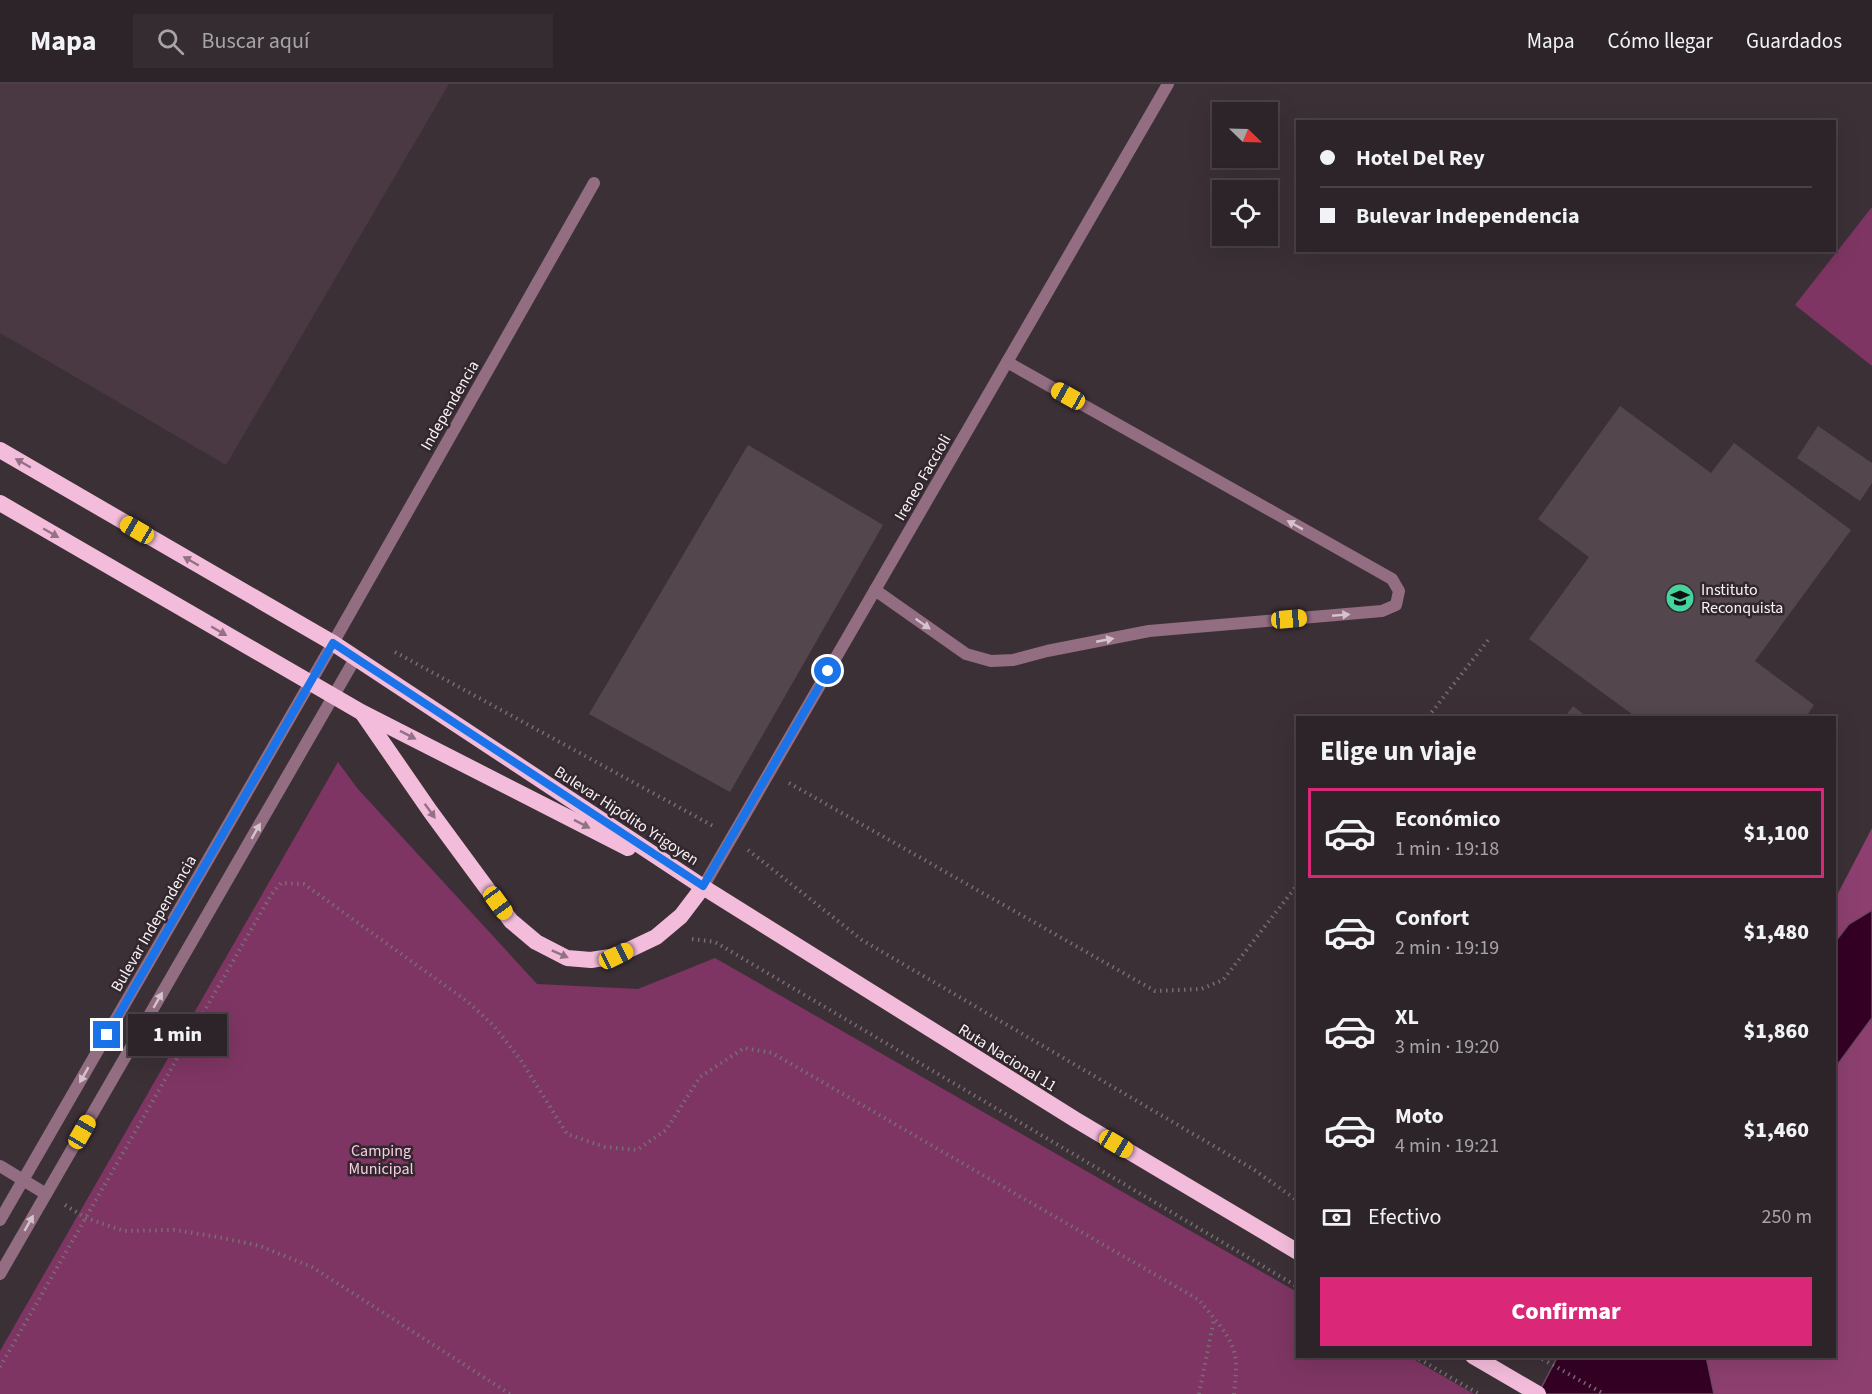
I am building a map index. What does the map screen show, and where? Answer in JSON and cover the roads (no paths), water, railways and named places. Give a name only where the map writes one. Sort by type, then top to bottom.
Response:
[{"type":"highway","name":"Bulevar Hipólito Yrigoyen","points":[[0,450],[356,657],[703,886]]},
{"type":"highway","name":"Bulevar Hipólito Yrigoyen","points":[[0,503],[361,712],[703,886]]},
{"type":"highway","points":[[361,712],[511,921],[536,942],[567,958],[591,960],[616,956],[656,937],[681,916],[703,886]]},
{"type":"highway","name":"Ruta Nacional 11","points":[[703,886],[1076,1120],[1296,1251]]},
{"type":"highway","points":[[1476,1358],[1538,1394]]},
{"type":"street","name":"Ireneo Faccioli","points":[[703,886],[1168,84]]},
{"type":"street","name":"Independencia","points":[[333,643],[594,183]]},
{"type":"street","points":[[875,590],[966,654],[991,661],[1013,660],[1149,631],[1382,611],[1396,605],[1399,591],[1392,579],[1007,362]]},
{"type":"street","name":"Bulevar Independencia","points":[[0,1220],[333,643]]},
{"type":"street","points":[[0,1274],[356,657]]},
{"type":"street","points":[[0,1166],[46,1194]]},
{"type":"place","name":"Instituto Reconquista","points":[[1680,598]]},
{"type":"park label","name":"Camping Municipal","points":[[381,1159]]}]
